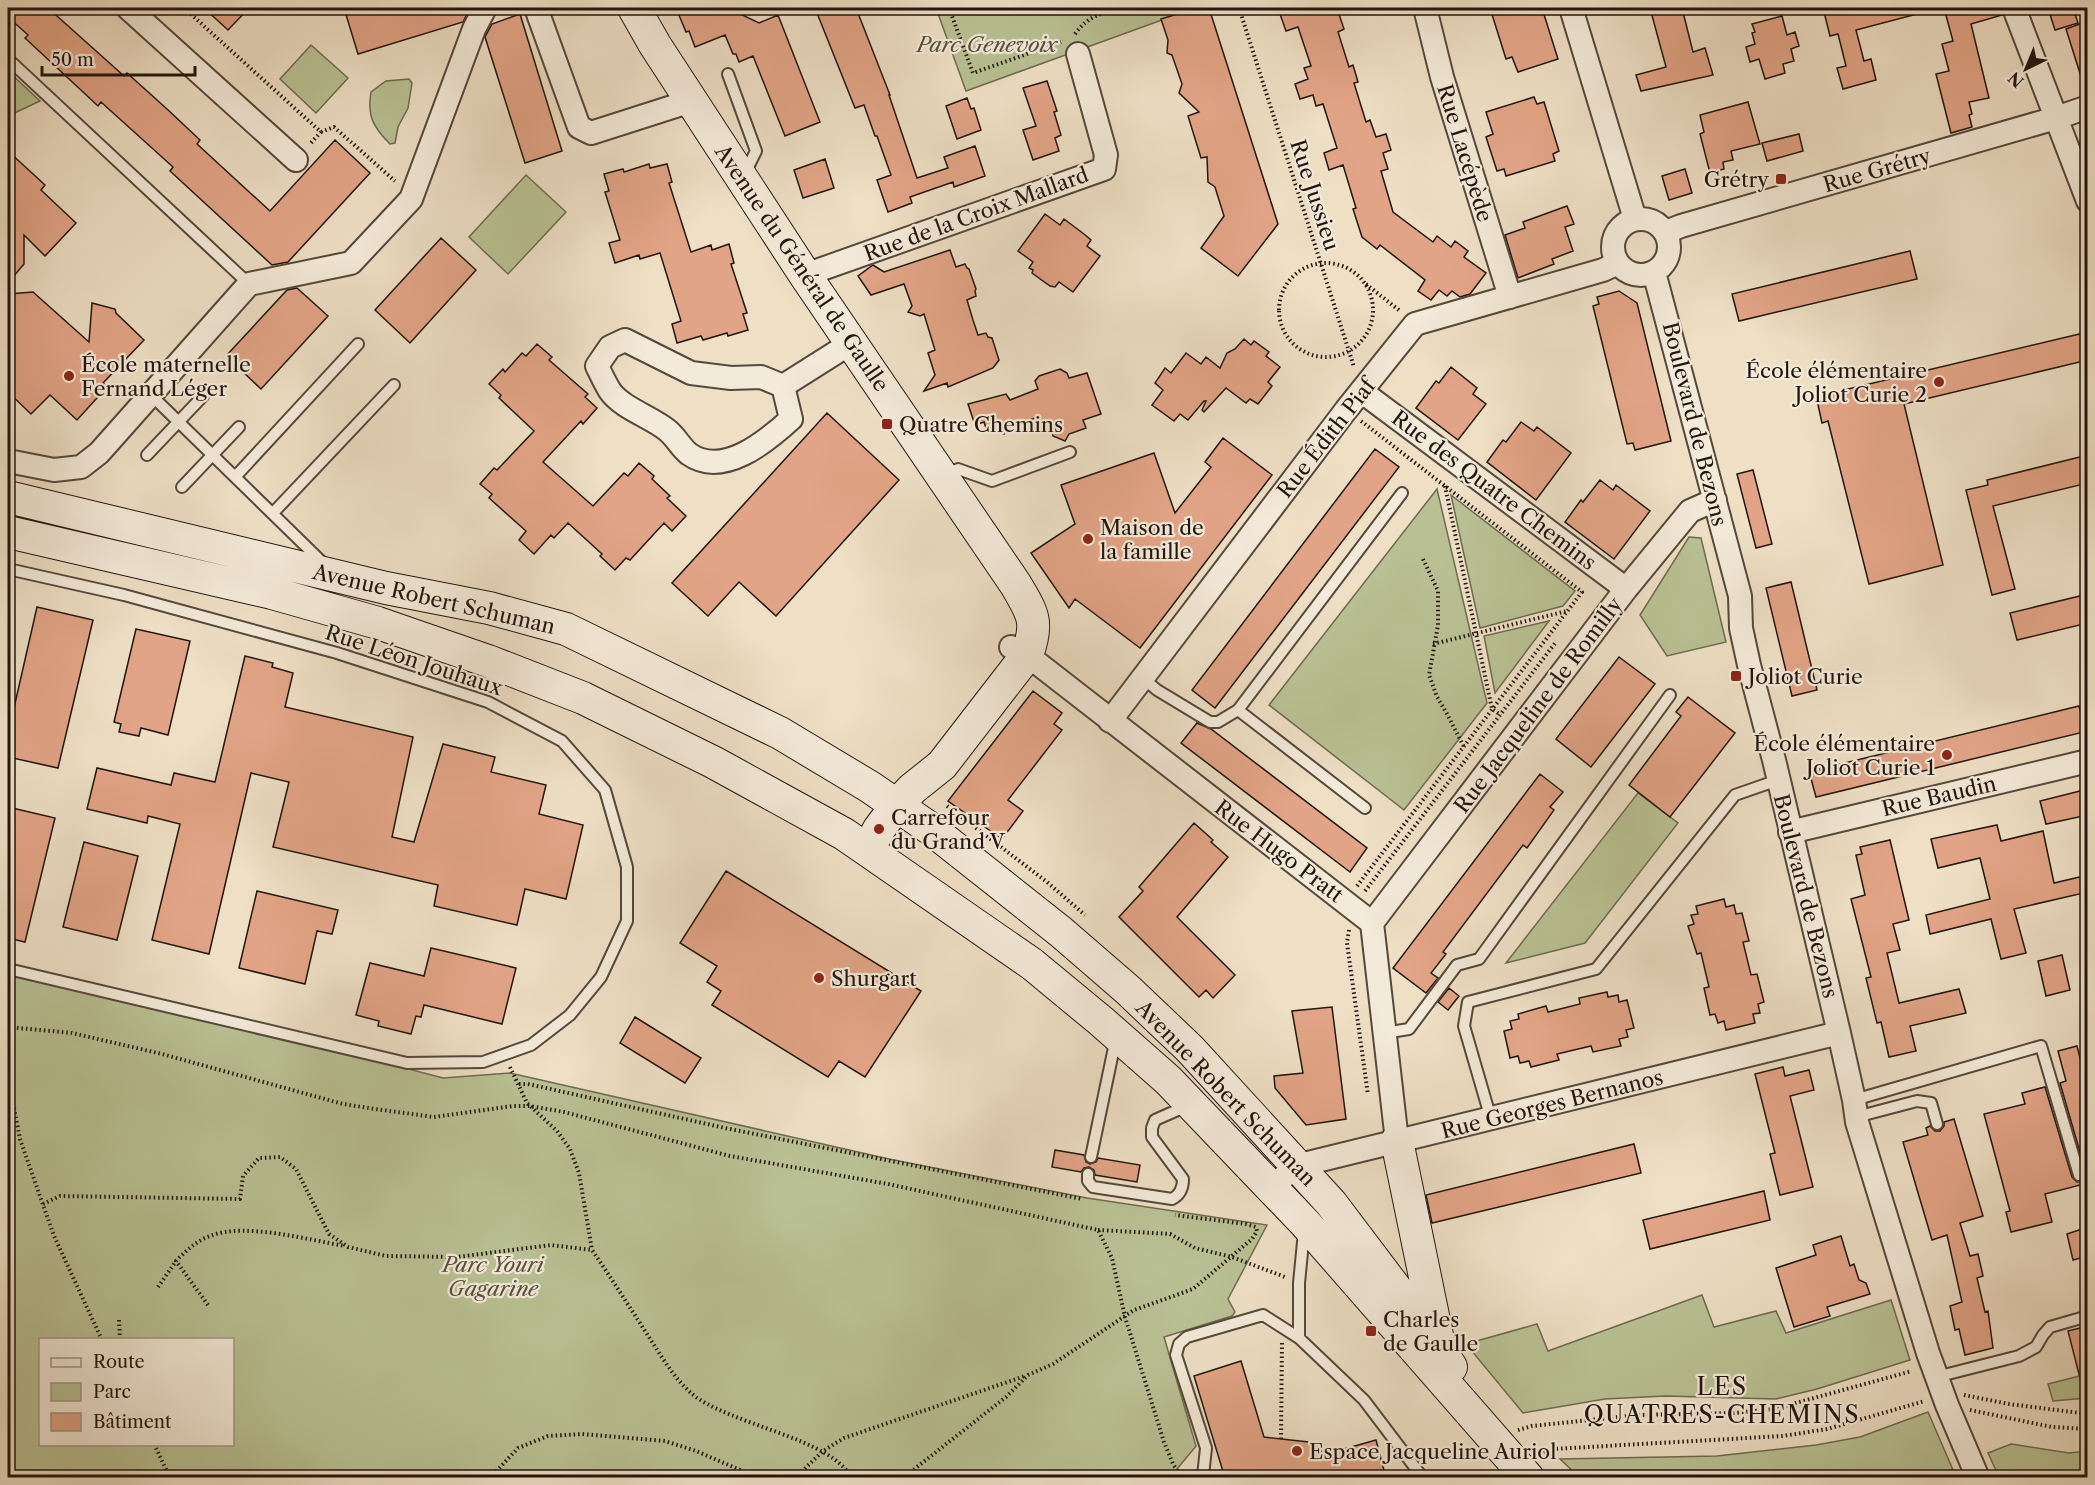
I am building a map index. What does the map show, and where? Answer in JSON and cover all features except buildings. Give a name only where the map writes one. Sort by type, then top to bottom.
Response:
[{"type":"main road","name":"Avenue du Général de Gaulle","points":[[634,8],[691,101],[805,275],[1016,585],[1032,612],[1034,635],[1019,651],[942,765],[889,818]]},
{"type":"main road","name":"Avenue Robert Schuman","points":[[8,497],[337,576],[489,608],[566,629],[780,733],[870,786],[889,818],[1032,964],[1168,1080],[1272,1187],[1523,1472]]},
{"type":"main road","name":"Avenue Robert Schuman","points":[[8,532],[272,592],[378,623],[488,661],[583,698],[713,762],[794,785],[867,825],[889,818],[931,828],[1061,932],[1128,990],[1190,1049],[1337,1212],[1439,1347],[1493,1437]]},
{"type":"main road","points":[[1397,1141],[1439,1347]]},
{"type":"street","points":[[128,8],[296,160]]},
{"type":"street","points":[[8,461],[54,470],[81,467],[99,453],[249,284],[351,263],[412,197],[474,29],[485,8]]},
{"type":"street","points":[[536,8],[579,127],[591,133],[691,101]]},
{"type":"street","name":"Rue Lacépède","points":[[1425,8],[1442,77],[1510,297]]},
{"type":"street","points":[[1571,8],[1635,219]]},
{"type":"street","points":[[2014,8],[2088,201]]},
{"type":"street","name":"Rue de la Croix Mallard","points":[[805,275],[1104,169],[1106,155],[1078,54]]},
{"type":"street","name":"Rue Grétry","points":[[1666,232],[2088,107]]},
{"type":"street","points":[[1642,218],[1656,222],[1666,232],[1669,250],[1661,267],[1654,272],[1631,273],[1618,263],[1614,255],[1614,237],[1626,222],[1642,218]]},
{"type":"street","points":[[1415,324],[1603,270],[1618,263]]},
{"type":"street","name":"Boulevard de Bezons","points":[[1654,272],[1740,596],[1741,628],[1749,665],[1839,1033],[1855,1108],[1936,1377],[1970,1475]]},
{"type":"street","name":"Rue Édith Piaf","points":[[1110,721],[1346,410],[1415,324]]},
{"type":"street","points":[[625,340],[691,373],[731,378],[761,377],[783,386],[790,419],[777,432],[747,454],[711,463],[690,454],[668,430],[635,411],[611,393],[597,366],[610,347],[625,340]]},
{"type":"street","points":[[783,386],[851,343]]},
{"type":"street","name":"Rue des Quatre Chemins","points":[[1361,391],[1626,589]]},
{"type":"street","name":"Rue Jacqueline de Romilly","points":[[1378,915],[1626,589],[1690,512],[1715,500]]},
{"type":"street","name":"Rue Hugo Pratt","points":[[1019,651],[1345,901],[1378,915]]},
{"type":"street","name":"Rue Baudin","points":[[1790,832],[2088,761]]},
{"type":"street","points":[[1378,915],[1384,1033],[1397,1141]]},
{"type":"street","name":"Rue Georges Bernanos","points":[[1272,1187],[1296,1166],[1839,1033]]},
{"type":"lane","points":[[8,59],[249,284]]},
{"type":"lane","points":[[728,74],[756,151],[742,178]]},
{"type":"lane","points":[[235,477],[358,344]]},
{"type":"lane","points":[[273,513],[394,384]]},
{"type":"lane","points":[[151,395],[337,576]]},
{"type":"lane","points":[[147,455],[203,396]]},
{"type":"lane","points":[[182,487],[239,427]]},
{"type":"lane","points":[[942,478],[958,469],[992,481],[1070,452]]},
{"type":"lane","points":[[1143,678],[1157,690],[1210,722],[1218,722],[1238,710],[1402,493]]},
{"type":"lane","name":"Rue Léon Jouhaux","points":[[8,569],[124,596],[337,653],[488,702],[562,741],[605,790],[627,867],[627,921],[601,978],[570,1015],[531,1045],[483,1062],[407,1063],[8,969]]},
{"type":"lane","points":[[1384,1033],[1409,1029],[1457,964],[1479,959],[1670,695]]},
{"type":"lane","points":[[1238,710],[1365,808]]},
{"type":"lane","points":[[1491,1119],[1464,1026],[1468,1002],[1596,969],[1735,795],[1778,780]]},
{"type":"lane","points":[[1091,1157],[1116,1035]]},
{"type":"lane","points":[[1855,1108],[2041,1046],[2079,1175]]},
{"type":"lane","points":[[1855,1108],[1917,1101],[1931,1103],[1937,1124]]},
{"type":"lane","points":[[1088,1174],[1088,1181],[1093,1187],[1172,1199],[1176,1197],[1182,1188],[1183,1179],[1151,1133],[1155,1120],[1191,1104]]},
{"type":"lane","points":[[1299,1338],[1299,1283],[1305,1222]]},
{"type":"lane","points":[[1203,1476],[1206,1448],[1176,1355],[1179,1344],[1187,1337],[1263,1315],[1299,1338],[1364,1400],[1423,1478]]},
{"type":"lane","points":[[1936,1377],[2019,1356],[2036,1347],[2050,1327],[2088,1316]]},
{"type":"path","points":[[184,8],[321,132]]},
{"type":"path","points":[[949,8],[973,74],[1072,38],[1085,21],[1120,8]]},
{"type":"path","name":"Rue Jussieu","points":[[1239,8],[1361,391]]},
{"type":"path","points":[[296,160],[321,132],[334,127],[412,197]]},
{"type":"path","points":[[1364,281],[1371,296],[1373,312],[1370,327],[1361,341],[1349,351],[1335,356],[1319,357],[1292,344],[1283,331],[1279,317],[1279,301],[1284,287],[1293,275],[1306,266],[1320,262],[1337,264],[1352,270],[1415,324]]},
{"type":"path","points":[[1345,901],[1582,592],[1346,410]]},
{"type":"path","points":[[1436,447],[1492,709],[1519,730]]},
{"type":"path","points":[[1423,559],[1438,591],[1438,625],[1429,675],[1437,697],[1464,747]]},
{"type":"path","points":[[1433,644],[1568,611]]},
{"type":"path","points":[[1378,915],[1365,891],[1563,633]]},
{"type":"path","points":[[8,1027],[83,1035],[162,1054],[343,1104],[375,1109],[434,1117],[513,1106],[530,1106],[564,1112],[730,1156],[888,1184],[1098,1230],[1170,1234],[1195,1248],[1232,1257],[1299,1283]]},
{"type":"path","points":[[504,1055],[530,1106],[557,1131],[570,1149],[579,1173],[592,1250],[667,1365],[692,1393],[725,1413],[823,1451],[847,1470],[851,1478]]},
{"type":"path","points":[[8,1077],[21,1139],[43,1204],[59,1246],[101,1338]]},
{"type":"path","points":[[519,1084],[528,1084],[725,1128],[1086,1200]]},
{"type":"path","points":[[43,1204],[60,1196],[240,1199],[243,1176],[259,1158],[280,1157],[296,1169],[329,1233],[348,1247]]},
{"type":"path","points":[[795,1478],[823,1451],[844,1438],[1028,1375],[1053,1364],[1134,1310],[1193,1289],[1252,1239],[1257,1231],[1256,1227],[1166,1214]]},
{"type":"path","points":[[1098,1230],[1112,1258],[1125,1317],[1164,1442],[1182,1478]]},
{"type":"path","points":[[158,1287],[176,1261],[199,1241],[213,1234],[238,1232],[278,1234],[386,1256],[457,1257],[551,1245],[592,1250]]},
{"type":"path","points":[[176,1261],[207,1305]]},
{"type":"path","points":[[119,1320],[120,1338]]},
{"type":"path","points":[[1281,1439],[1282,1327]]},
{"type":"path","points":[[1493,1437],[1532,1426],[1638,1415],[1734,1413],[1774,1409],[1914,1370],[1936,1377],[1958,1393],[2009,1404],[2088,1414]]},
{"type":"path","points":[[903,1478],[1006,1397],[1028,1375]]},
{"type":"path","points":[[1523,1472],[1552,1449],[1783,1436],[1827,1429],[1923,1401],[2052,1427],[2088,1429]]},
{"type":"path","points":[[490,1478],[518,1448],[548,1436],[582,1434],[665,1442],[696,1451],[745,1472],[768,1478]]},
{"type":"path","points":[[155,1446],[170,1478]]},
{"type":"green space","name":"Parc Genevoix","points":[[936,8],[1195,8],[966,91]]},
{"type":"green space","points":[[311,45],[348,78],[316,113],[280,79]]},
{"type":"green space","points":[[8,71],[40,101],[8,116]]},
{"type":"green space","points":[[409,79],[412,83],[408,108],[398,127],[395,143],[390,144],[373,121],[370,108],[371,92],[386,81]]},
{"type":"green space","points":[[526,175],[566,212],[508,274],[469,237]]},
{"type":"green space","points":[[1437,489],[1487,703],[1404,810],[1269,705]]},
{"type":"green space","points":[[1451,495],[1575,591],[1563,606],[1480,628]]},
{"type":"green space","points":[[1689,537],[1701,538],[1726,642],[1667,656],[1640,615]]},
{"type":"green space","points":[[1549,621],[1495,693],[1484,636]]},
{"type":"green space","points":[[1638,793],[1678,823],[1585,943],[1506,963]]},
{"type":"green space","name":"Parc Youri Gagarine","points":[[8,974],[263,1031],[443,1078],[510,1073],[889,1159],[1087,1198],[1267,1225],[1228,1299],[1235,1312],[1232,1316],[1164,1337],[1196,1446],[1177,1469],[1186,1477],[8,1478]]},
{"type":"green space","points":[[1702,1295],[1714,1327],[1776,1311],[1786,1333],[1891,1300],[1910,1360],[1817,1389],[1776,1399],[1665,1396],[1605,1399],[1523,1413],[1466,1344],[1537,1324],[1548,1351]]},
{"type":"green space","points":[[2087,1374],[2087,1398],[2053,1401],[2048,1384]]},
{"type":"green space","points":[[1928,1412],[1953,1470],[1927,1477],[1579,1477],[1560,1459],[1717,1456],[1816,1445],[1860,1437]]},
{"type":"green space","points":[[2011,1444],[2069,1453],[2087,1451],[2087,1477],[1999,1477],[1988,1453]]},
{"type":"place","name":"Grétry","points":[[1781,179]]},
{"type":"place","name":"École maternelle Fernand Léger","points":[[69,376]]},
{"type":"place","name":"École élémentaire Joliot Curie 2","points":[[1939,382]]},
{"type":"place","name":"Quatre Chemins","points":[[887,424]]},
{"type":"place","name":"Maison de la famille","points":[[1088,539]]},
{"type":"place","name":"Joliot Curie","points":[[1736,676]]},
{"type":"place","name":"École élémentaire Joliot Curie 1","points":[[1947,755]]},
{"type":"place","name":"Carrefour du Grand V","points":[[879,829]]},
{"type":"place","name":"Shurgart","points":[[819,978]]},
{"type":"place","name":"Charles de Gaulle","points":[[1371,1331]]},
{"type":"place","name":"Espace Jacqueline Auriol","points":[[1297,1451]]},
{"type":"district","name":"LES QUATRES-CHEMINS","points":[[1722,1400]]}]
